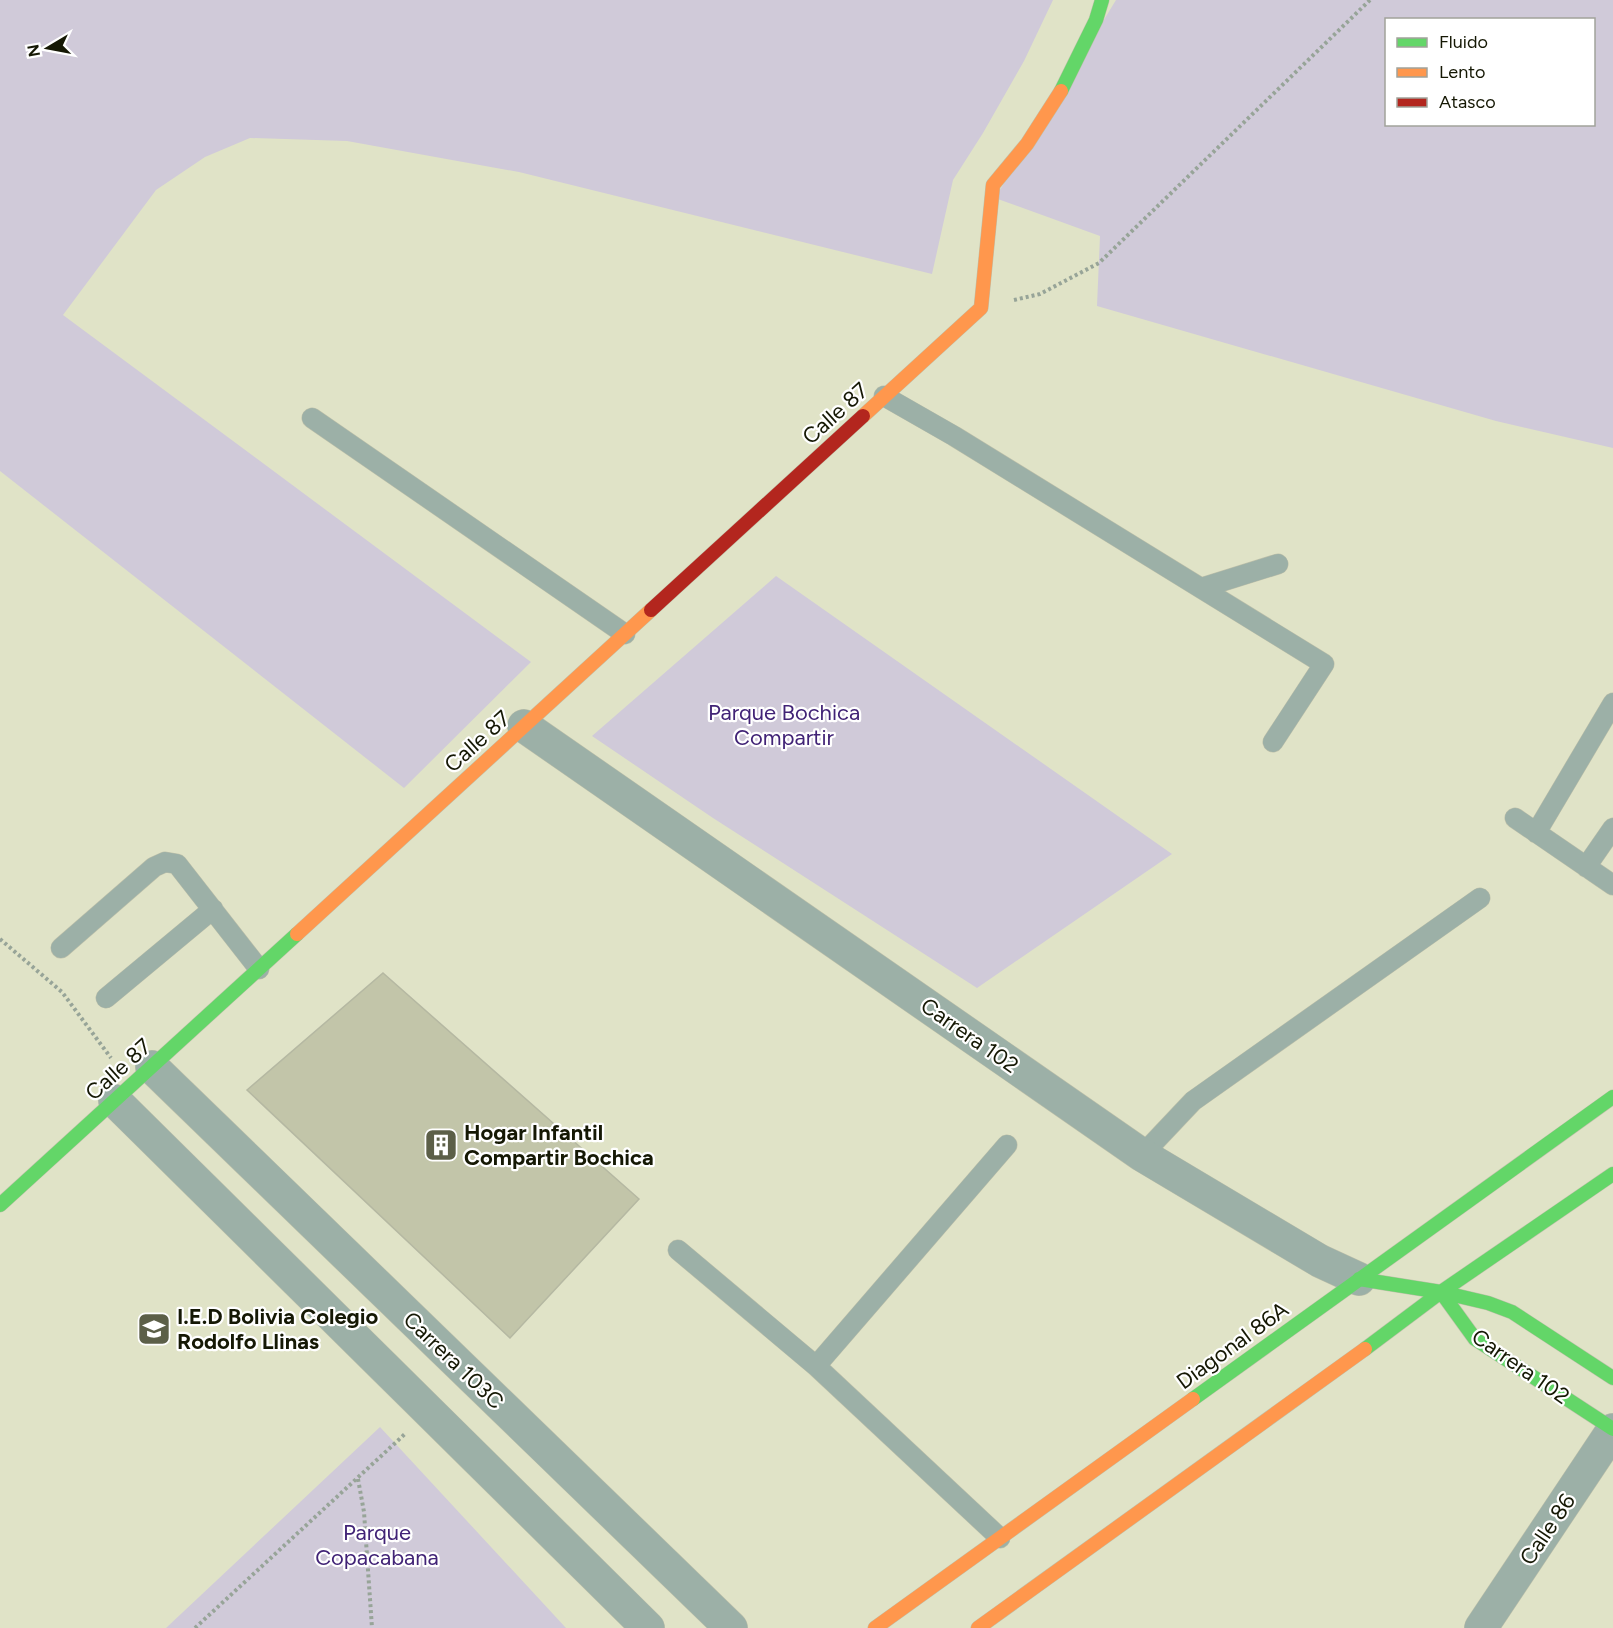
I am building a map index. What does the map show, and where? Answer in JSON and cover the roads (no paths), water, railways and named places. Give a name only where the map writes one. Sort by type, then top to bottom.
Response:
[{"type":"street","name":"Calle 87","points":[[0,1205],[981,308],[993,185],[1028,144],[1065,85],[1096,20],[1102,0]]},
{"type":"street","name":"Carrera 102","points":[[524,726],[1142,1155],[1320,1261],[1359,1279],[1441,1292],[1488,1303],[1512,1312],[1613,1378]]},
{"type":"street","points":[[133,1084],[430,1412],[648,1628]]},
{"type":"street","name":"Carrera 103C","points":[[133,1084],[732,1628]]},
{"type":"street","name":"Diagonal 86A","points":[[875,1628],[1613,1097]]},
{"type":"street","points":[[978,1628],[1334,1372],[1441,1292],[1613,1174]]},
{"type":"street","name":"Carrera 102","points":[[1441,1292],[1475,1339],[1613,1430]]},
{"type":"street","name":"Calle 86","points":[[1481,1628],[1613,1430]]},
{"type":"lane","points":[[884,396],[954,436],[1324,664],[1273,742]]},
{"type":"lane","points":[[312,418],[625,634]]},
{"type":"lane","points":[[1201,588],[1278,564]]},
{"type":"lane","points":[[1536,833],[1613,703]]},
{"type":"lane","points":[[1515,818],[1613,885]]},
{"type":"lane","points":[[1586,867],[1613,828]]},
{"type":"lane","points":[[61,948],[154,867],[165,862],[177,864],[259,969]]},
{"type":"lane","points":[[1142,1155],[1193,1101],[1480,898]]},
{"type":"lane","points":[[106,998],[213,909]]},
{"type":"lane","points":[[816,1366],[1007,1145]]},
{"type":"lane","points":[[678,1250],[816,1366],[1000,1538]]},
{"type":"place","name":"Hogar Infantil Compartir Bochica","points":[[441,1145]]},
{"type":"place","name":"I.E.D Bolivia Colegio Rodolfo Llinas","points":[[154,1329]]},
{"type":"park label","name":"Parque Bochica Compartir","points":[[784,724]]},
{"type":"park label","name":"Parque Copacabana","points":[[377,1544]]}]
